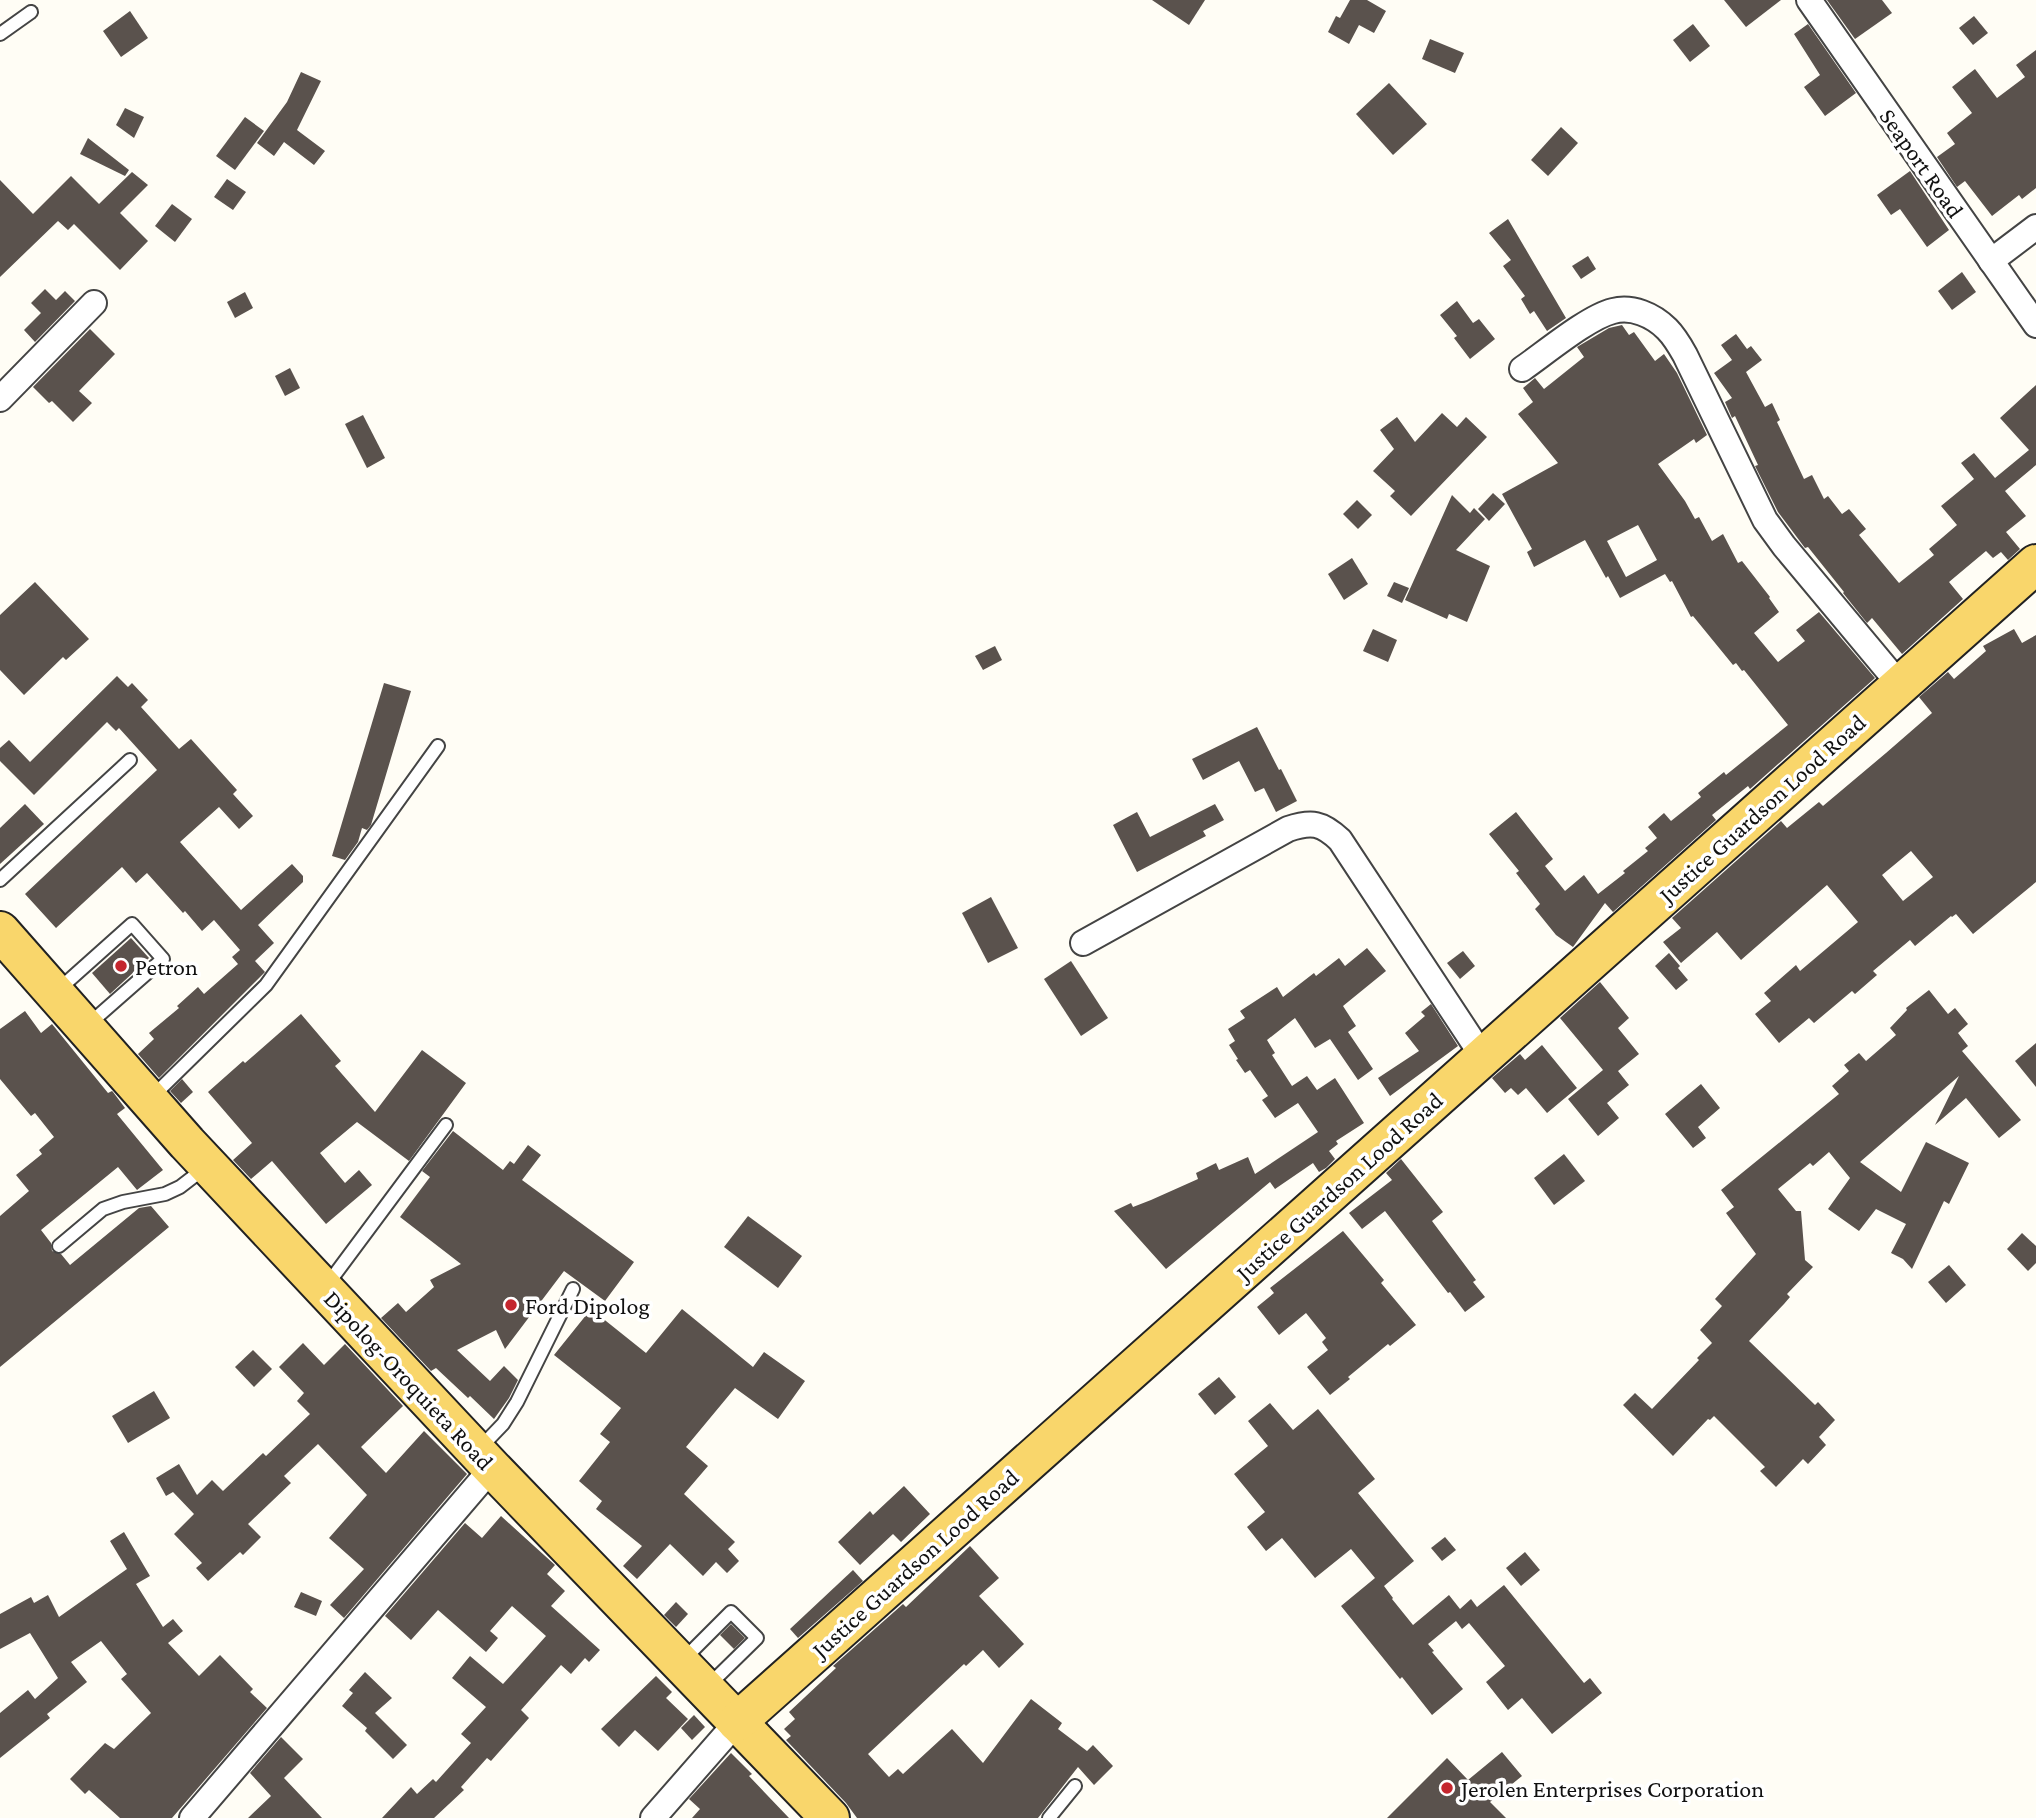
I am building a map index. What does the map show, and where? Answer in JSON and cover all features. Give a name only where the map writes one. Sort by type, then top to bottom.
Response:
[{"type":"main road","name":"Justice Guardson Lood Road","points":[[737,1722],[2036,564]]},
{"type":"main road","name":"Dipolog-Oroquieta Road","points":[[0,931],[208,1166],[484,1460],[830,1818]]},
{"type":"street","name":"Seaport Road","points":[[1809,0],[2036,325]]},
{"type":"street","points":[[1991,261],[2036,227]]},
{"type":"street","points":[[0,399],[94,303]]},
{"type":"street","points":[[1522,369],[1585,325],[1611,311],[1626,309],[1656,319],[1669,331],[1685,355],[1765,520],[1900,685]]},
{"type":"street","points":[[1083,943],[1288,829],[1314,824],[1325,827],[1340,840],[1483,1057]]},
{"type":"street","points":[[192,1818],[484,1460]]},
{"type":"street","name":"Justice Guardson Lood Road","points":[[653,1818],[737,1722]]},
{"type":"lane","points":[[0,34],[31,12]]},
{"type":"lane","points":[[149,1100],[266,985],[438,746]]},
{"type":"lane","points":[[0,880],[130,760]]},
{"type":"lane","points":[[54,993],[132,925],[163,959],[85,1028]]},
{"type":"lane","points":[[324,1289],[446,1125]]},
{"type":"lane","points":[[59,1246],[103,1209],[165,1194],[180,1187],[208,1166]]},
{"type":"lane","points":[[484,1460],[573,1289]]},
{"type":"lane","points":[[731,1612],[757,1637],[692,1676],[731,1612]]},
{"type":"lane","points":[[1049,1818],[1075,1786]]},
{"type":"building","points":[[1152,0],[1205,0],[1189,25]]},
{"type":"building","points":[[1350,0],[1367,0],[1386,11],[1374,33],[1359,25],[1349,44],[1328,32],[1336,16],[1340,18]]},
{"type":"building","points":[[1724,0],[1781,0],[1746,27]]},
{"type":"building","points":[[1827,0],[1882,0],[1892,13],[1855,39]]},
{"type":"building","points":[[130,11],[148,38],[121,57],[103,31]]},
{"type":"building","points":[[1974,16],[1988,33],[1973,45],[1959,28]]},
{"type":"building","points":[[1693,24],[1710,46],[1690,62],[1673,40]]},
{"type":"building","points":[[1808,24],[1856,93],[1825,116],[1804,87],[1820,75],[1794,34]]},
{"type":"building","points":[[1430,39],[1464,53],[1455,73],[1422,59]]},
{"type":"building","points":[[2036,50],[2036,188],[2022,199],[2019,195],[1992,216],[1965,181],[1957,187],[1937,157],[1955,144],[1947,133],[1972,113],[1952,87],[1975,69],[1997,98],[2025,77],[2016,65]]},
{"type":"building","points":[[301,72],[321,81],[297,130],[325,151],[314,165],[284,142],[274,156],[257,143],[287,102]]},
{"type":"building","points":[[1389,83],[1427,124],[1393,155],[1356,114]]},
{"type":"building","points":[[125,108],[144,117],[134,138],[116,125]]},
{"type":"building","points":[[245,117],[264,131],[235,170],[216,156]]},
{"type":"building","points":[[1561,127],[1578,143],[1548,176],[1531,160]]},
{"type":"building","points":[[88,138],[129,170],[125,176],[80,154]]},
{"type":"building","points":[[1910,171],[1949,230],[1927,247],[1900,209],[1891,215],[1877,195]]},
{"type":"building","points":[[132,172],[148,185],[120,213],[148,241],[120,270],[74,224],[68,230],[58,221],[0,277],[0,180],[33,214],[71,176],[99,204]]},
{"type":"building","points":[[227,179],[246,192],[233,210],[214,197]]},
{"type":"building","points":[[172,204],[192,219],[175,242],[155,226]]},
{"type":"building","points":[[1508,219],[1566,318],[1547,331],[1534,311],[1530,314],[1521,299],[1525,296],[1503,266],[1511,260],[1489,233]]},
{"type":"building","points":[[1588,256],[1596,269],[1581,279],[1572,266]]},
{"type":"building","points":[[1962,272],[1976,292],[1952,310],[1938,291]]},
{"type":"building","points":[[45,289],[56,300],[65,291],[75,301],[35,342],[24,330],[41,313],[31,303]]},
{"type":"building","points":[[245,292],[253,308],[235,318],[227,302]]},
{"type":"building","points":[[1457,301],[1473,323],[1479,319],[1495,339],[1470,359],[1454,338],[1457,336],[1440,315]]},
{"type":"building","points":[[1622,325],[1629,335],[1634,332],[1655,361],[1664,354],[1677,373],[1707,435],[1696,443],[1694,439],[1658,464],[1695,519],[1699,517],[1712,541],[1723,534],[1738,563],[1742,561],[1779,612],[1754,633],[1778,662],[1805,641],[1796,630],[1819,612],[1875,678],[1750,789],[1748,786],[1712,815],[1716,820],[1613,912],[1605,903],[1573,947],[1556,935],[1535,909],[1540,904],[1516,873],[1519,871],[1489,834],[1516,812],[1553,859],[1545,866],[1565,891],[1584,875],[1598,894],[1648,851],[1645,848],[1657,838],[1648,827],[1664,813],[1671,821],[1701,797],[1698,793],[1724,772],[1726,775],[1788,725],[1744,670],[1736,663],[1733,665],[1693,616],[1691,617],[1672,581],[1670,582],[1665,574],[1620,598],[1585,540],[1534,567],[1527,552],[1532,549],[1502,494],[1558,463],[1518,414],[1533,402],[1523,388],[1535,378],[1544,389],[1584,357],[1577,347],[1609,328]],"holes":[[[1638,525],[1657,560],[1626,577],[1607,541]]]},
{"type":"building","points":[[90,329],[115,354],[79,391],[92,403],[73,422],[33,387]]},
{"type":"building","points":[[1736,334],[1747,349],[1751,346],[1762,360],[1746,372],[1765,407],[1772,403],[1780,420],[1777,422],[1804,479],[1812,475],[1824,499],[1828,496],[1842,514],[1849,509],[1866,529],[1859,535],[1899,583],[1934,555],[1929,549],[1957,525],[1941,506],[1974,479],[1961,463],[1974,453],[1995,478],[2029,450],[2000,418],[2036,385],[2036,465],[2005,491],[2026,516],[2006,532],[2020,549],[2008,560],[2001,552],[1993,558],[1986,551],[1949,582],[1963,599],[1902,654],[1872,618],[1867,623],[1778,512],[1755,466],[1758,465],[1735,416],[1732,418],[1725,402],[1732,398],[1714,373],[1732,360],[1721,345]]},
{"type":"building","points":[[290,368],[300,388],[285,396],[275,376]]},
{"type":"building","points":[[1442,413],[1457,427],[1466,417],[1487,437],[1411,516],[1390,496],[1395,491],[1373,471],[1394,449],[1380,430],[1397,417],[1415,442]]},
{"type":"building","points":[[363,415],[385,458],[367,468],[345,424]]},
{"type":"building","points":[[1493,493],[1505,504],[1489,521],[1478,509]]},
{"type":"building","points":[[1452,495],[1470,513],[1474,508],[1485,519],[1456,550],[1490,566],[1467,622],[1449,614],[1447,619],[1405,600]]},
{"type":"building","points":[[1357,500],[1372,515],[1358,529],[1343,514]]},
{"type":"building","points":[[1352,558],[1368,584],[1344,600],[1328,574]]},
{"type":"building","points":[[35,582],[89,639],[66,660],[63,657],[24,695],[0,670],[0,615]]},
{"type":"building","points":[[1394,582],[1409,588],[1402,603],[1387,596]]},
{"type":"building","points":[[1373,629],[1397,640],[1388,662],[1363,651]]},
{"type":"building","points":[[2014,629],[2022,643],[2036,635],[2036,882],[1973,934],[1956,914],[1915,946],[1910,940],[1873,971],[1877,975],[1855,994],[1852,991],[1814,1023],[1809,1018],[1779,1043],[1755,1014],[1771,1001],[1764,993],[1796,965],[1800,971],[1858,922],[1827,885],[1741,960],[1717,932],[1681,963],[1663,942],[1681,928],[1672,918],[1781,821],[1787,828],[1819,802],[1823,806],[1932,713],[1919,697],[1948,672],[1954,679],[1986,651],[1983,646]],"holes":[[[1911,851],[1933,877],[1903,901],[1882,875]]]},
{"type":"building","points":[[995,646],[1002,660],[983,670],[975,656]]},
{"type":"building","points":[[117,676],[128,687],[132,683],[148,700],[141,707],[179,749],[191,739],[237,790],[233,794],[253,816],[239,829],[219,807],[180,842],[241,910],[292,864],[303,876],[303,882],[258,925],[274,943],[255,961],[265,972],[159,1078],[138,1054],[154,1039],[149,1033],[179,1008],[177,1006],[198,987],[204,994],[238,964],[232,957],[240,950],[214,920],[202,931],[147,873],[136,883],[122,867],[56,928],[25,894],[157,770],[119,728],[116,731],[107,722],[34,795],[0,761],[0,748],[9,740],[30,762]]},
{"type":"building","points":[[384,683],[411,691],[371,825],[367,830],[362,828],[358,842],[345,860],[332,856]]},
{"type":"building","points":[[1257,727],[1297,801],[1276,812],[1264,788],[1255,792],[1239,761],[1203,780],[1192,759]]},
{"type":"building","points":[[25,804],[44,824],[0,864],[0,828]]},
{"type":"building","points":[[1215,804],[1224,820],[1203,831],[1206,836],[1137,872],[1113,825],[1137,812],[1150,837]]},
{"type":"building","points":[[991,897],[1018,948],[988,963],[962,913]]},
{"type":"building","name":"Petron","points":[[131,938],[149,958],[110,994],[92,973]]},
{"type":"building","points":[[1367,948],[1386,971],[1343,1006],[1356,1026],[1348,1032],[1373,1069],[1358,1080],[1330,1039],[1315,1048],[1295,1018],[1267,1040],[1275,1053],[1272,1055],[1292,1086],[1307,1076],[1317,1090],[1335,1078],[1364,1123],[1336,1141],[1338,1144],[1329,1151],[1335,1159],[1326,1168],[1319,1172],[1313,1163],[1275,1189],[1270,1182],[1166,1269],[1114,1211],[1131,1203],[1133,1207],[1198,1179],[1196,1173],[1216,1163],[1219,1170],[1248,1157],[1255,1174],[1318,1132],[1298,1103],[1275,1118],[1262,1100],[1268,1096],[1250,1070],[1245,1073],[1236,1060],[1238,1059],[1229,1045],[1235,1041],[1228,1029],[1245,1018],[1240,1011],[1277,987],[1283,997],[1339,958],[1345,966]]},
{"type":"building","points":[[1463,951],[1475,966],[1460,979],[1447,963]]},
{"type":"building","points":[[1669,953],[1688,980],[1676,990],[1655,966]]},
{"type":"building","points":[[1071,961],[1108,1018],[1081,1036],[1044,979]]},
{"type":"building","points":[[1600,982],[1629,1018],[1618,1028],[1639,1054],[1618,1071],[1629,1085],[1607,1103],[1619,1118],[1598,1136],[1568,1099],[1603,1070],[1560,1018]]},
{"type":"building","points":[[1929,990],[1948,1014],[1955,1008],[1968,1024],[1958,1033],[1968,1046],[1962,1051],[2021,1120],[1999,1138],[1966,1098],[1935,1125],[1959,1076],[1860,1162],[1901,1192],[1926,1142],[1969,1163],[1949,1204],[1944,1201],[1912,1269],[1903,1259],[1891,1253],[1906,1224],[1876,1209],[1859,1231],[1828,1209],[1850,1178],[1829,1152],[1813,1166],[1810,1163],[1778,1189],[1796,1211],[1801,1211],[1805,1260],[1813,1267],[1787,1294],[1790,1297],[1784,1304],[1749,1341],[1815,1405],[1818,1402],[1835,1420],[1819,1437],[1826,1445],[1808,1464],[1803,1459],[1776,1487],[1760,1471],[1765,1467],[1714,1416],[1673,1456],[1623,1405],[1635,1393],[1652,1409],[1699,1360],[1697,1358],[1712,1343],[1700,1330],[1722,1306],[1715,1299],[1756,1254],[1726,1213],[1734,1207],[1721,1190],[1839,1094],[1832,1086],[1849,1071],[1844,1065],[1859,1053],[1866,1061],[1896,1035],[1890,1028],[1906,1008]]},
{"type":"building","points":[[1431,1004],[1458,1046],[1390,1096],[1378,1078],[1419,1051],[1405,1033],[1425,1016],[1421,1012]]},
{"type":"building","points":[[25,1011],[41,1033],[52,1024],[108,1093],[113,1092],[125,1108],[117,1114],[163,1170],[137,1190],[118,1167],[41,1230],[51,1243],[52,1251],[61,1254],[70,1265],[139,1208],[151,1206],[169,1227],[0,1367],[0,1216],[29,1191],[16,1175],[42,1154],[39,1150],[54,1137],[35,1113],[31,1116],[0,1079],[0,1029]]},
{"type":"building","points":[[301,1014],[341,1061],[335,1066],[375,1112],[422,1050],[466,1083],[409,1161],[357,1122],[320,1153],[345,1183],[359,1170],[372,1185],[326,1224],[272,1161],[251,1179],[233,1160],[252,1143],[208,1092]]},
{"type":"building","points":[[2036,1043],[2036,1087],[2015,1061]]},
{"type":"building","points":[[1542,1045],[1577,1088],[1547,1113],[1526,1088],[1518,1095],[1511,1088],[1505,1093],[1492,1078],[1520,1054],[1525,1060]]},
{"type":"building","points":[[182,1079],[193,1092],[181,1103],[170,1091]]},
{"type":"building","points":[[1701,1084],[1720,1108],[1698,1127],[1706,1138],[1693,1148],[1665,1114]]},
{"type":"building","points":[[453,1131],[503,1170],[510,1161],[514,1164],[528,1145],[541,1155],[522,1180],[634,1262],[605,1301],[564,1271],[505,1349],[496,1330],[457,1350],[490,1381],[504,1366],[518,1380],[494,1419],[436,1368],[431,1371],[381,1318],[398,1303],[406,1312],[434,1287],[430,1280],[461,1264],[400,1217],[430,1177],[422,1171]]},
{"type":"building","points":[[1564,1154],[1585,1181],[1554,1205],[1534,1178]]},
{"type":"building","points":[[1401,1159],[1443,1212],[1432,1221],[1476,1280],[1473,1282],[1485,1297],[1465,1312],[1385,1211],[1362,1229],[1349,1213],[1392,1180],[1386,1173]]},
{"type":"building","points":[[748,1216],[802,1256],[778,1288],[724,1247]]},
{"type":"building","points":[[1343,1231],[1384,1280],[1381,1283],[1416,1325],[1390,1346],[1388,1344],[1330,1395],[1307,1367],[1328,1350],[1322,1342],[1326,1338],[1306,1313],[1279,1335],[1257,1307],[1274,1293],[1270,1288]]},
{"type":"building","points":[[2022,1233],[2036,1246],[2036,1263],[2028,1271],[2007,1249]]},
{"type":"building","points":[[1949,1265],[1966,1285],[1946,1303],[1928,1282]]},
{"type":"building","points":[[591,1309],[646,1353],[682,1309],[753,1367],[764,1352],[805,1381],[778,1419],[735,1388],[686,1447],[708,1466],[684,1494],[735,1542],[728,1549],[739,1561],[727,1573],[716,1562],[703,1576],[670,1544],[637,1579],[623,1566],[642,1546],[596,1509],[602,1501],[579,1481],[610,1442],[600,1434],[621,1408],[554,1355]]},
{"type":"building","points":[[303,1343],[324,1365],[345,1344],[403,1406],[361,1447],[386,1473],[424,1431],[467,1474],[344,1618],[330,1605],[364,1569],[329,1538],[367,1495],[318,1444],[284,1476],[291,1483],[248,1524],[261,1537],[243,1555],[240,1552],[208,1581],[196,1568],[202,1563],[174,1534],[194,1514],[173,1492],[166,1496],[156,1478],[179,1464],[197,1495],[212,1480],[223,1491],[263,1453],[266,1456],[310,1414],[297,1401],[304,1393],[279,1367]]},
{"type":"building","points":[[253,1350],[272,1369],[254,1387],[235,1367]]},
{"type":"building","points":[[1219,1377],[1236,1397],[1215,1415],[1198,1394]]},
{"type":"building","points":[[154,1391],[170,1418],[128,1443],[112,1416]]},
{"type":"building","points":[[1270,1403],[1293,1430],[1318,1409],[1375,1479],[1358,1493],[1414,1561],[1384,1586],[1413,1625],[1449,1595],[1460,1609],[1471,1599],[1477,1607],[1504,1585],[1584,1683],[1590,1678],[1602,1693],[1552,1734],[1522,1698],[1508,1710],[1486,1682],[1505,1666],[1469,1623],[1462,1629],[1456,1621],[1428,1644],[1463,1689],[1432,1715],[1341,1606],[1375,1578],[1351,1549],[1315,1578],[1282,1538],[1266,1551],[1247,1527],[1265,1512],[1234,1474],[1268,1446],[1248,1421]]},
{"type":"building","points":[[904,1486],[930,1514],[901,1542],[893,1534],[860,1565],[838,1542],[870,1511],[873,1515]]},
{"type":"building","points":[[501,1516],[555,1565],[547,1574],[565,1591],[551,1606],[600,1650],[589,1662],[585,1658],[571,1674],[561,1665],[521,1710],[529,1718],[491,1761],[487,1758],[461,1787],[464,1790],[434,1818],[382,1818],[411,1787],[417,1794],[433,1779],[436,1782],[471,1743],[461,1734],[486,1707],[452,1678],[470,1656],[503,1684],[546,1636],[512,1606],[490,1631],[498,1638],[486,1652],[438,1610],[411,1640],[385,1616],[465,1523],[482,1538]]},
{"type":"building","points":[[124,1532],[150,1576],[136,1584],[163,1627],[173,1619],[183,1631],[168,1643],[199,1676],[220,1655],[253,1689],[250,1692],[267,1708],[172,1818],[120,1818],[89,1790],[85,1794],[70,1779],[105,1743],[114,1749],[151,1713],[121,1679],[127,1674],[101,1641],[71,1662],[87,1682],[47,1714],[50,1718],[0,1758],[0,1713],[28,1690],[35,1699],[58,1678],[30,1633],[0,1649],[0,1614],[31,1597],[34,1603],[48,1595],[59,1617],[127,1569],[110,1541]]},
{"type":"building","points":[[1445,1537],[1456,1550],[1442,1561],[1431,1548]]},
{"type":"building","points":[[970,1546],[999,1578],[979,1596],[1024,1644],[999,1668],[983,1650],[966,1666],[964,1664],[868,1754],[889,1777],[898,1769],[903,1774],[952,1729],[983,1763],[1031,1699],[1062,1723],[1058,1729],[1087,1751],[1093,1745],[1113,1766],[1094,1785],[1078,1767],[1038,1818],[857,1818],[786,1740],[791,1736],[784,1729],[795,1719],[789,1712],[836,1668],[833,1666],[903,1604],[906,1607]]},
{"type":"building","points":[[1525,1552],[1540,1570],[1521,1586],[1506,1568]]},
{"type":"building","points":[[853,1570],[863,1581],[798,1638],[790,1629]]},
{"type":"building","points":[[301,1592],[322,1601],[316,1616],[294,1607]]},
{"type":"building","points":[[676,1602],[688,1614],[676,1627],[664,1615]]},
{"type":"building","points":[[731,1624],[745,1638],[734,1649],[720,1635]]},
{"type":"building","points":[[365,1672],[392,1698],[375,1713],[407,1745],[393,1759],[365,1731],[367,1728],[342,1706],[353,1693],[349,1690]]},
{"type":"building","points":[[656,1676],[672,1692],[666,1698],[688,1719],[658,1751],[635,1730],[619,1747],[601,1729]]},
{"type":"building","points":[[694,1715],[705,1727],[692,1740],[681,1728]]},
{"type":"building","points":[[281,1737],[303,1759],[284,1778],[322,1818],[248,1818],[271,1796],[250,1773]]},
{"type":"building","name":"Jerolen Enterprises Corporation","points":[[1502,1752],[1522,1776],[1490,1802],[1506,1818],[1387,1818],[1447,1758],[1468,1780]]},
{"type":"building","points":[[731,1753],[789,1818],[692,1818],[700,1809],[689,1799]]},
{"type":"place","name":"Petron","points":[[121,966]]},
{"type":"place","name":"Ford Dipolog","points":[[511,1305]]},
{"type":"place","name":"Jerolen Enterprises Corporation","points":[[1447,1788]]}]
